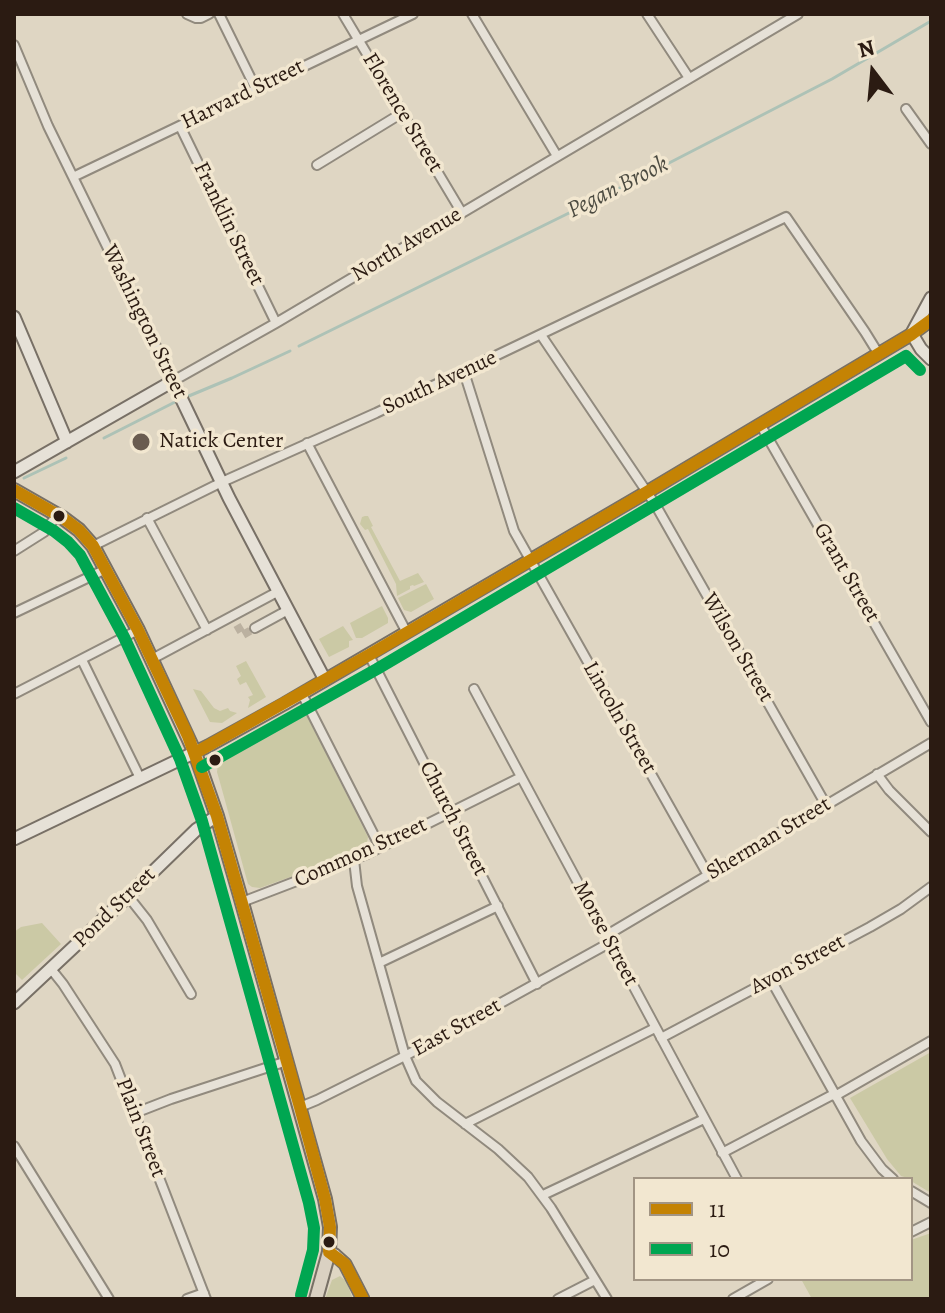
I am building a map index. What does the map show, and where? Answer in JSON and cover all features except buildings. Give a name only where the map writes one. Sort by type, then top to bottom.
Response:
[{"type":"main road","points":[[14,490],[53,511],[79,530],[93,546],[138,630],[195,753],[242,902],[327,1213],[329,1252],[316,1299]]},
{"type":"street","points":[[187,14],[196,18],[209,14]]},
{"type":"street","points":[[219,14],[256,89]]},
{"type":"street","name":"Florence Street","points":[[343,14],[462,213]]},
{"type":"street","name":"Harvard Street","points":[[73,177],[413,14]]},
{"type":"street","points":[[472,14],[557,156]]},
{"type":"street","points":[[647,14],[689,78]]},
{"type":"street","name":"North Avenue","points":[[14,472],[276,323],[798,14]]},
{"type":"street","name":"Washington Street","points":[[14,45],[33,93],[222,482],[325,680]]},
{"type":"street","points":[[906,109],[931,144]]},
{"type":"street","points":[[317,165],[402,113]]},
{"type":"street","name":"Franklin Street","points":[[180,126],[276,323]]},
{"type":"street","name":"South Avenue","points":[[93,546],[222,482],[464,372],[786,217],[878,353]]},
{"type":"street","points":[[912,334],[931,298]]},
{"type":"street","points":[[14,317],[17,331],[67,442]]},
{"type":"street","points":[[14,839],[195,753],[302,694],[647,492],[931,320]]},
{"type":"street","points":[[912,334],[931,359]]},
{"type":"street","name":"Wilson Street","points":[[541,335],[647,492],[826,805]]},
{"type":"street","name":"Lincoln Street","points":[[464,372],[514,531],[708,875]]},
{"type":"street","name":"Grant Street","points":[[760,424],[931,722]]},
{"type":"street","points":[[307,443],[407,633]]},
{"type":"street","points":[[14,551],[44,532],[53,511]]},
{"type":"street","points":[[147,518],[207,630]]},
{"type":"street","points":[[14,613],[106,569]]},
{"type":"street","points":[[152,659],[207,630],[234,621],[279,591]]},
{"type":"street","points":[[255,628],[288,610]]},
{"type":"street","points":[[14,694],[138,630]]},
{"type":"street","name":"Church Street","points":[[369,655],[537,984]]},
{"type":"street","points":[[82,660],[140,778]]},
{"type":"street","name":"Morse Street","points":[[474,689],[736,1177]]},
{"type":"street","points":[[302,694],[380,847]]},
{"type":"street","name":"Sherman Street","points":[[609,939],[708,875],[931,743]]},
{"type":"street","points":[[877,774],[931,832]]},
{"type":"street","name":"Common Street","points":[[242,902],[354,860],[521,777]]},
{"type":"street","name":"Pond Street","points":[[14,1003],[197,829],[217,816]]},
{"type":"street","points":[[354,860],[357,886],[412,1073],[422,1088],[508,1157],[528,1177],[543,1195],[607,1299]]},
{"type":"street","name":"Avon Street","points":[[661,1038],[870,927],[931,887]]},
{"type":"street","points":[[128,896],[147,920],[191,994]]},
{"type":"street","points":[[379,963],[498,906]]},
{"type":"street","name":"East Street","points":[[300,1107],[405,1056],[537,984],[609,939]]},
{"type":"street","name":"Plain Street","points":[[51,969],[109,1052],[205,1296]]},
{"type":"street","points":[[771,980],[868,1151],[891,1177]]},
{"type":"street","points":[[465,1124],[655,1028]]},
{"type":"street","points":[[722,1153],[931,1041]]},
{"type":"street","points":[[135,1113],[287,1061]]},
{"type":"street","points":[[543,1195],[704,1119]]},
{"type":"street","points":[[14,1146],[109,1299]]},
{"type":"street","points":[[913,1192],[931,1203]]},
{"type":"street","points":[[913,1231],[931,1222]]},
{"type":"street","points":[[329,1252],[345,1264],[363,1299]]},
{"type":"street","points":[[558,1299],[595,1280]]},
{"type":"street","points":[[733,1299],[764,1281]]},
{"type":"street","points":[[187,1299],[205,1296]]},
{"type":"shaded area","points":[[368,516],[400,581],[418,573],[424,582],[410,586],[397,596],[396,584],[368,529],[365,530],[360,524],[362,517]]},
{"type":"shaded area","points":[[426,584],[434,599],[411,612],[404,610],[398,598]]},
{"type":"shaded area","points":[[382,606],[388,623],[362,638],[356,638],[350,623]]},
{"type":"shaded area","points":[[343,626],[353,640],[349,641],[349,647],[329,657],[319,639]]},
{"type":"shaded area","points":[[246,661],[266,697],[248,708],[248,697],[253,695],[246,682],[240,685],[237,679],[241,676],[236,666]]},
{"type":"shaded area","points":[[193,689],[201,691],[214,708],[220,711],[228,708],[237,713],[222,723],[210,722]]},
{"type":"shaded area","points":[[298,711],[306,714],[368,837],[367,843],[362,851],[260,888],[252,887],[248,884],[217,772],[218,765],[229,751]]},
{"type":"shaded area","points":[[42,923],[61,944],[22,980],[14,972],[14,932],[21,927]]},
{"type":"shaded area","points":[[931,1052],[931,1193],[913,1182],[913,1177],[901,1176],[887,1159],[850,1098]]},
{"type":"shaded area","points":[[931,1233],[931,1299],[812,1299],[802,1281],[913,1281],[913,1239]]},
{"type":"shaded area","points":[[340,1276],[346,1281],[353,1299],[325,1299],[332,1280]]},
{"type":"waterway","name":"Pegan Brook","points":[[299,346],[638,179],[832,79],[931,21]]},
{"type":"waterway","name":"Pegan Brook","points":[[184,398],[290,351]]},
{"type":"waterway","name":"Pegan Brook","points":[[104,438],[177,401]]},
{"type":"waterway","name":"Pegan Brook","points":[[24,478],[66,458]]},
{"type":"tunnel","points":[[237,625],[243,635],[255,628]]},
{"type":"transit line","name":"11","points":[[195,753],[647,492],[931,320]]},
{"type":"transit line","name":"10","points":[[202,767],[377,669],[906,356],[920,370]]},
{"type":"transit line","name":"11","points":[[14,490],[63,518],[93,546],[138,630],[188,736],[217,816],[300,1107],[325,1199],[330,1227],[329,1252],[345,1264],[363,1299]]},
{"type":"transit line","name":"10","points":[[14,508],[54,531],[80,555],[124,637],[180,759],[202,821],[309,1203],[314,1228],[313,1250],[301,1295]]},
{"type":"place","name":"Natick Center","points":[[141,442]]}]
